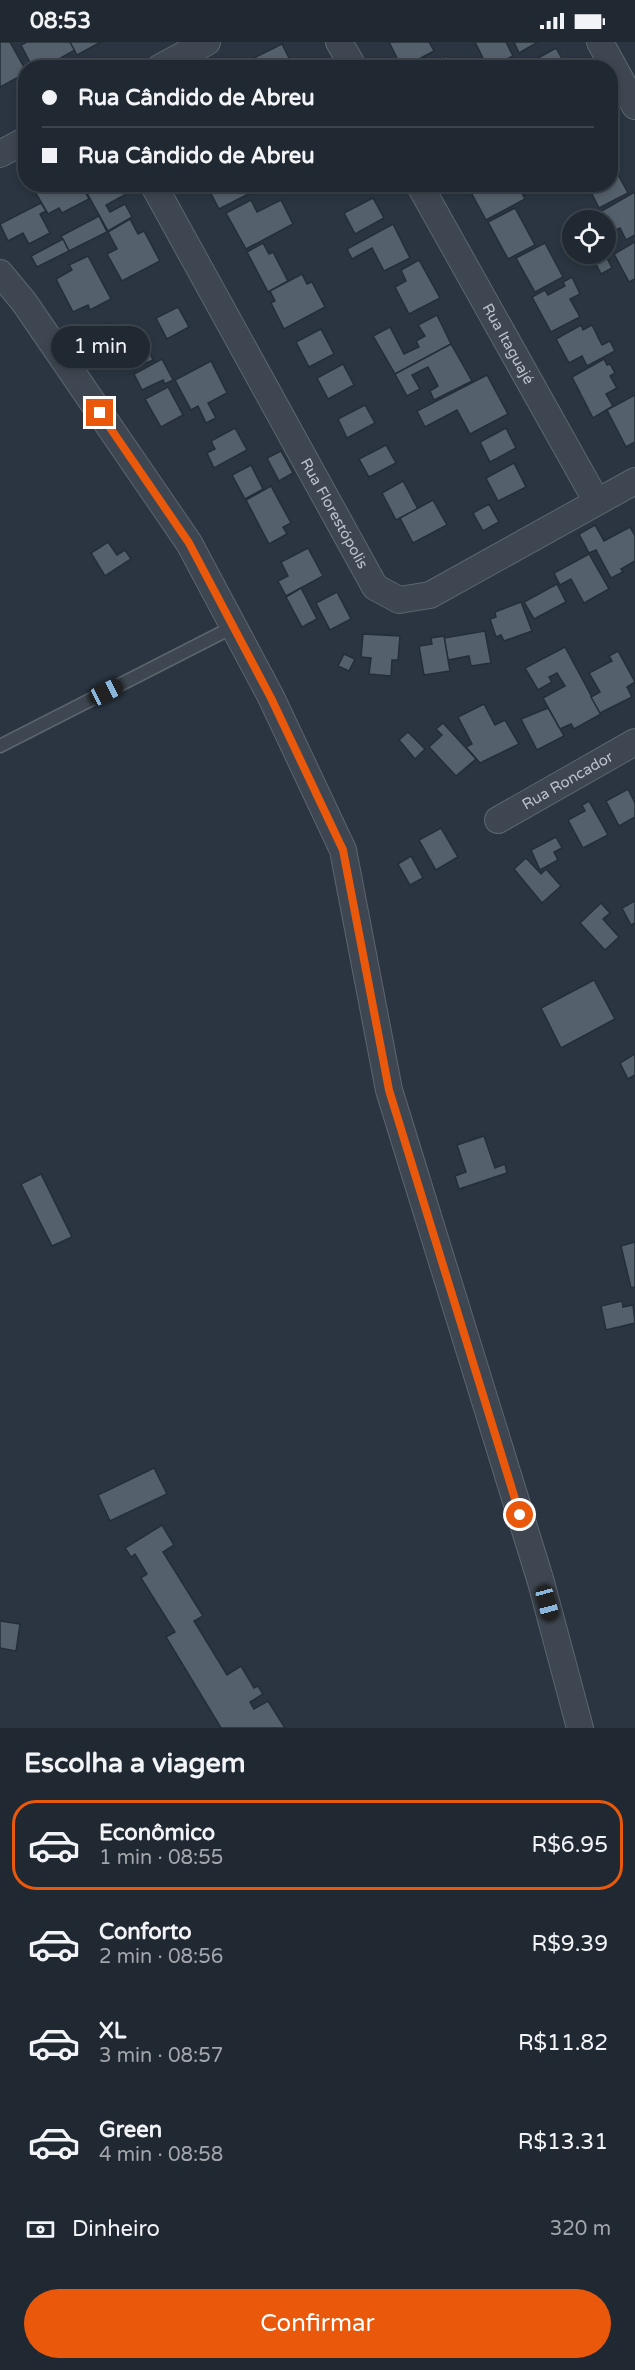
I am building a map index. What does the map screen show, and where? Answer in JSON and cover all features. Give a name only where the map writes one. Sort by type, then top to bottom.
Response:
[{"type":"street","points":[[174,60],[207,42]]},
{"type":"street","points":[[339,42],[349,60]]},
{"type":"street","points":[[600,42],[610,60]]},
{"type":"street","points":[[618,75],[635,106]]},
{"type":"street","points":[[0,154],[18,144]]},
{"type":"street","name":"Rua Florestópolis","points":[[157,192],[375,587],[399,600],[430,595],[635,481]]},
{"type":"street","name":"Rua Itaguajé","points":[[423,192],[597,502]]},
{"type":"street","points":[[0,273],[24,302],[189,543],[271,698],[343,850],[389,1090],[541,1582],[580,1728]]},
{"type":"street","name":"Rua Roncador","points":[[498,820],[635,742]]},
{"type":"lane","points":[[0,746],[233,627]]},
{"type":"building","points":[[0,42],[10,42],[20,60],[18,60],[18,77],[0,87]]},
{"type":"building","points":[[27,42],[71,42],[75,50],[57,60],[29,60],[21,45]]},
{"type":"building","points":[[70,42],[101,42],[77,55]]},
{"type":"building","points":[[389,42],[429,42],[434,51],[417,60],[398,60]]},
{"type":"building","points":[[475,42],[506,42],[513,56],[505,60],[484,60]]},
{"type":"building","points":[[514,42],[538,42],[519,53]]},
{"type":"building","points":[[282,44],[290,60],[250,60]]},
{"type":"building","points":[[556,48],[563,60],[534,60]]},
{"type":"building","points":[[618,175],[628,193],[599,208],[591,192],[618,192]]},
{"type":"building","points":[[35,192],[85,192],[89,199],[62,213],[59,208],[48,214]]},
{"type":"building","points":[[86,192],[130,192],[106,205],[110,212],[125,204],[132,217],[108,231]]},
{"type":"building","points":[[210,192],[252,192],[219,209]]},
{"type":"building","points":[[471,192],[521,192],[525,199],[486,220]]},
{"type":"building","points":[[635,192],[635,235],[626,240],[620,228],[616,230],[616,210],[604,210]]},
{"type":"building","points":[[373,198],[384,218],[355,234],[344,213]]},
{"type":"building","points":[[251,200],[257,212],[281,200],[293,224],[246,249],[226,213]]},
{"type":"building","points":[[41,203],[46,211],[40,214],[50,233],[29,244],[23,233],[8,241],[0,224]]},
{"type":"building","points":[[515,208],[535,245],[508,259],[488,222]]},
{"type":"building","points":[[99,216],[107,232],[69,251],[61,236]]},
{"type":"building","points":[[130,219],[138,234],[144,231],[160,261],[122,281],[107,254],[117,249],[108,232]]},
{"type":"building","points":[[393,224],[410,258],[384,271],[372,248],[352,259],[347,249]]},
{"type":"building","points":[[63,239],[69,251],[37,267],[31,256]]},
{"type":"building","points":[[635,242],[635,279],[629,282],[616,258],[616,253]]},
{"type":"building","points":[[263,243],[269,254],[273,252],[288,281],[268,292],[247,252]]},
{"type":"building","points":[[545,243],[563,277],[535,292],[516,258]]},
{"type":"building","points":[[88,256],[111,299],[90,310],[88,305],[73,312],[56,279],[72,270],[69,265]]},
{"type":"building","points":[[419,260],[440,298],[409,314],[395,287],[406,281],[401,270]]},
{"type":"building","points":[[596,264],[610,264],[612,268],[601,274]]},
{"type":"building","points":[[302,274],[307,284],[312,282],[325,307],[284,329],[271,303],[275,301],[270,291]]},
{"type":"building","points":[[572,277],[580,294],[570,299],[580,317],[551,332],[532,297],[545,290],[548,295],[565,286],[563,282]]},
{"type":"building","points":[[178,307],[189,327],[167,339],[156,318]]},
{"type":"building","points":[[437,315],[451,344],[395,374],[373,336],[390,327],[404,354],[419,347],[416,341],[425,336],[418,325]]},
{"type":"building","points":[[112,323],[116,330],[127,325],[137,344],[144,340],[153,360],[144,364],[139,354],[114,368],[95,332]]},
{"type":"building","points":[[581,325],[583,330],[592,325],[602,345],[610,341],[615,351],[587,366],[582,356],[569,363],[556,339]]},
{"type":"building","points":[[321,329],[334,354],[309,367],[296,342]]},
{"type":"building","points":[[451,344],[472,381],[434,400],[430,391],[438,386],[428,367],[412,375],[420,389],[407,396],[395,374]]},
{"type":"building","points":[[162,359],[173,380],[165,384],[163,380],[142,390],[134,374]]},
{"type":"building","points":[[604,359],[615,373],[610,376],[617,388],[606,394],[613,406],[593,418],[572,377]]},
{"type":"building","points":[[211,361],[227,393],[208,403],[216,418],[206,423],[198,406],[191,410],[175,380]]},
{"type":"building","points":[[343,364],[354,385],[328,399],[317,378]]},
{"type":"building","points":[[487,375],[508,414],[470,434],[457,410],[425,427],[417,411]]},
{"type":"building","points":[[168,387],[183,415],[161,427],[145,399]]},
{"type":"building","points":[[635,395],[635,442],[626,447],[607,410]]},
{"type":"building","points":[[365,405],[375,423],[347,438],[338,419]]},
{"type":"building","points":[[235,428],[247,450],[214,468],[207,453],[215,449],[211,441]]},
{"type":"building","points":[[506,428],[516,448],[490,462],[480,442]]},
{"type":"building","points":[[386,445],[396,463],[369,477],[359,459]]},
{"type":"building","points":[[281,451],[293,473],[279,481],[267,458]]},
{"type":"building","points":[[514,463],[526,487],[498,501],[486,478]]},
{"type":"building","points":[[251,465],[263,489],[245,499],[232,475]]},
{"type":"building","points":[[403,481],[418,509],[396,520],[382,493]]},
{"type":"building","points":[[271,486],[291,523],[283,527],[287,534],[269,544],[246,500]]},
{"type":"building","points":[[433,500],[447,525],[413,543],[400,518]]},
{"type":"building","points":[[489,504],[499,522],[483,531],[473,513]]},
{"type":"building","points":[[595,525],[604,541],[630,527],[635,536],[635,561],[621,569],[623,572],[611,578],[596,550],[589,553],[579,534]]},
{"type":"building","points":[[108,542],[117,555],[125,550],[131,559],[105,576],[91,553]]},
{"type":"building","points":[[308,548],[323,576],[286,596],[278,581],[288,576],[281,562]]},
{"type":"building","points":[[589,554],[609,589],[584,603],[571,579],[560,585],[554,573]]},
{"type":"building","points":[[557,584],[566,602],[534,619],[524,602]]},
{"type":"building","points":[[301,588],[317,619],[302,627],[286,597]]},
{"type":"building","points":[[337,592],[351,619],[330,630],[316,603]]},
{"type":"building","points":[[521,602],[532,631],[504,641],[501,635],[496,637],[490,619],[496,617],[495,612]]},
{"type":"building","points":[[485,631],[491,663],[471,666],[469,656],[448,660],[444,638]]},
{"type":"building","points":[[363,634],[400,636],[398,660],[392,660],[391,676],[369,674],[371,658],[361,657]]},
{"type":"building","points":[[444,636],[450,671],[424,675],[419,646],[432,644],[431,638]]},
{"type":"building","points":[[565,647],[601,714],[574,729],[571,724],[560,729],[543,698],[565,686],[557,673],[549,677],[552,682],[538,690],[525,668]]},
{"type":"building","points":[[618,651],[635,682],[627,687],[632,697],[600,713],[591,697],[600,692],[589,673],[612,661],[609,656]]},
{"type":"building","points":[[344,654],[355,659],[349,671],[338,666]]},
{"type":"building","points":[[484,704],[495,725],[505,720],[519,744],[480,763],[466,747],[472,744],[458,717]]},
{"type":"building","points":[[548,708],[564,736],[537,750],[521,719]]},
{"type":"building","points":[[443,723],[476,759],[456,776],[429,747],[442,735],[436,729]]},
{"type":"building","points":[[408,732],[425,749],[415,759],[399,740]]},
{"type":"building","points":[[628,789],[635,803],[635,817],[619,826],[606,801]]},
{"type":"building","points":[[589,801],[608,835],[583,848],[568,820],[585,811],[582,805]]},
{"type":"building","points":[[441,828],[458,857],[436,870],[419,840]]},
{"type":"building","points":[[556,837],[562,848],[554,852],[558,860],[540,870],[531,850]]},
{"type":"building","points":[[411,856],[423,878],[410,885],[398,864]]},
{"type":"building","points":[[526,858],[541,874],[546,869],[561,886],[542,903],[514,869]]},
{"type":"building","points":[[635,901],[635,923],[631,925],[622,908]]},
{"type":"building","points":[[601,903],[610,913],[603,919],[619,937],[605,950],[580,923]]},
{"type":"building","points":[[594,980],[615,1019],[561,1048],[541,1008]]},
{"type":"building","points":[[635,1054],[635,1075],[628,1079],[620,1063]]},
{"type":"building","points":[[484,1136],[495,1168],[505,1164],[507,1173],[459,1189],[455,1176],[466,1172],[457,1145]]},
{"type":"building","points":[[41,1174],[72,1237],[52,1246],[21,1184]]},
{"type":"building","points":[[635,1242],[635,1287],[631,1288],[621,1246]]},
{"type":"building","points":[[622,1301],[623,1307],[633,1305],[635,1323],[606,1330],[601,1306]]},
{"type":"building","points":[[154,1468],[167,1494],[110,1521],[98,1495]]},
{"type":"building","points":[[162,1525],[174,1545],[163,1552],[203,1616],[194,1621],[227,1675],[241,1666],[254,1688],[258,1686],[263,1694],[250,1702],[254,1709],[268,1701],[285,1728],[221,1728],[166,1637],[175,1632],[141,1578],[147,1574],[135,1554],[131,1557],[125,1548]]},
{"type":"building","points":[[0,1621],[20,1624],[16,1651],[0,1648]]},
{"type":"route","points":[[100,413],[189,543],[271,698],[343,850],[389,1090],[520,1515]]}]
